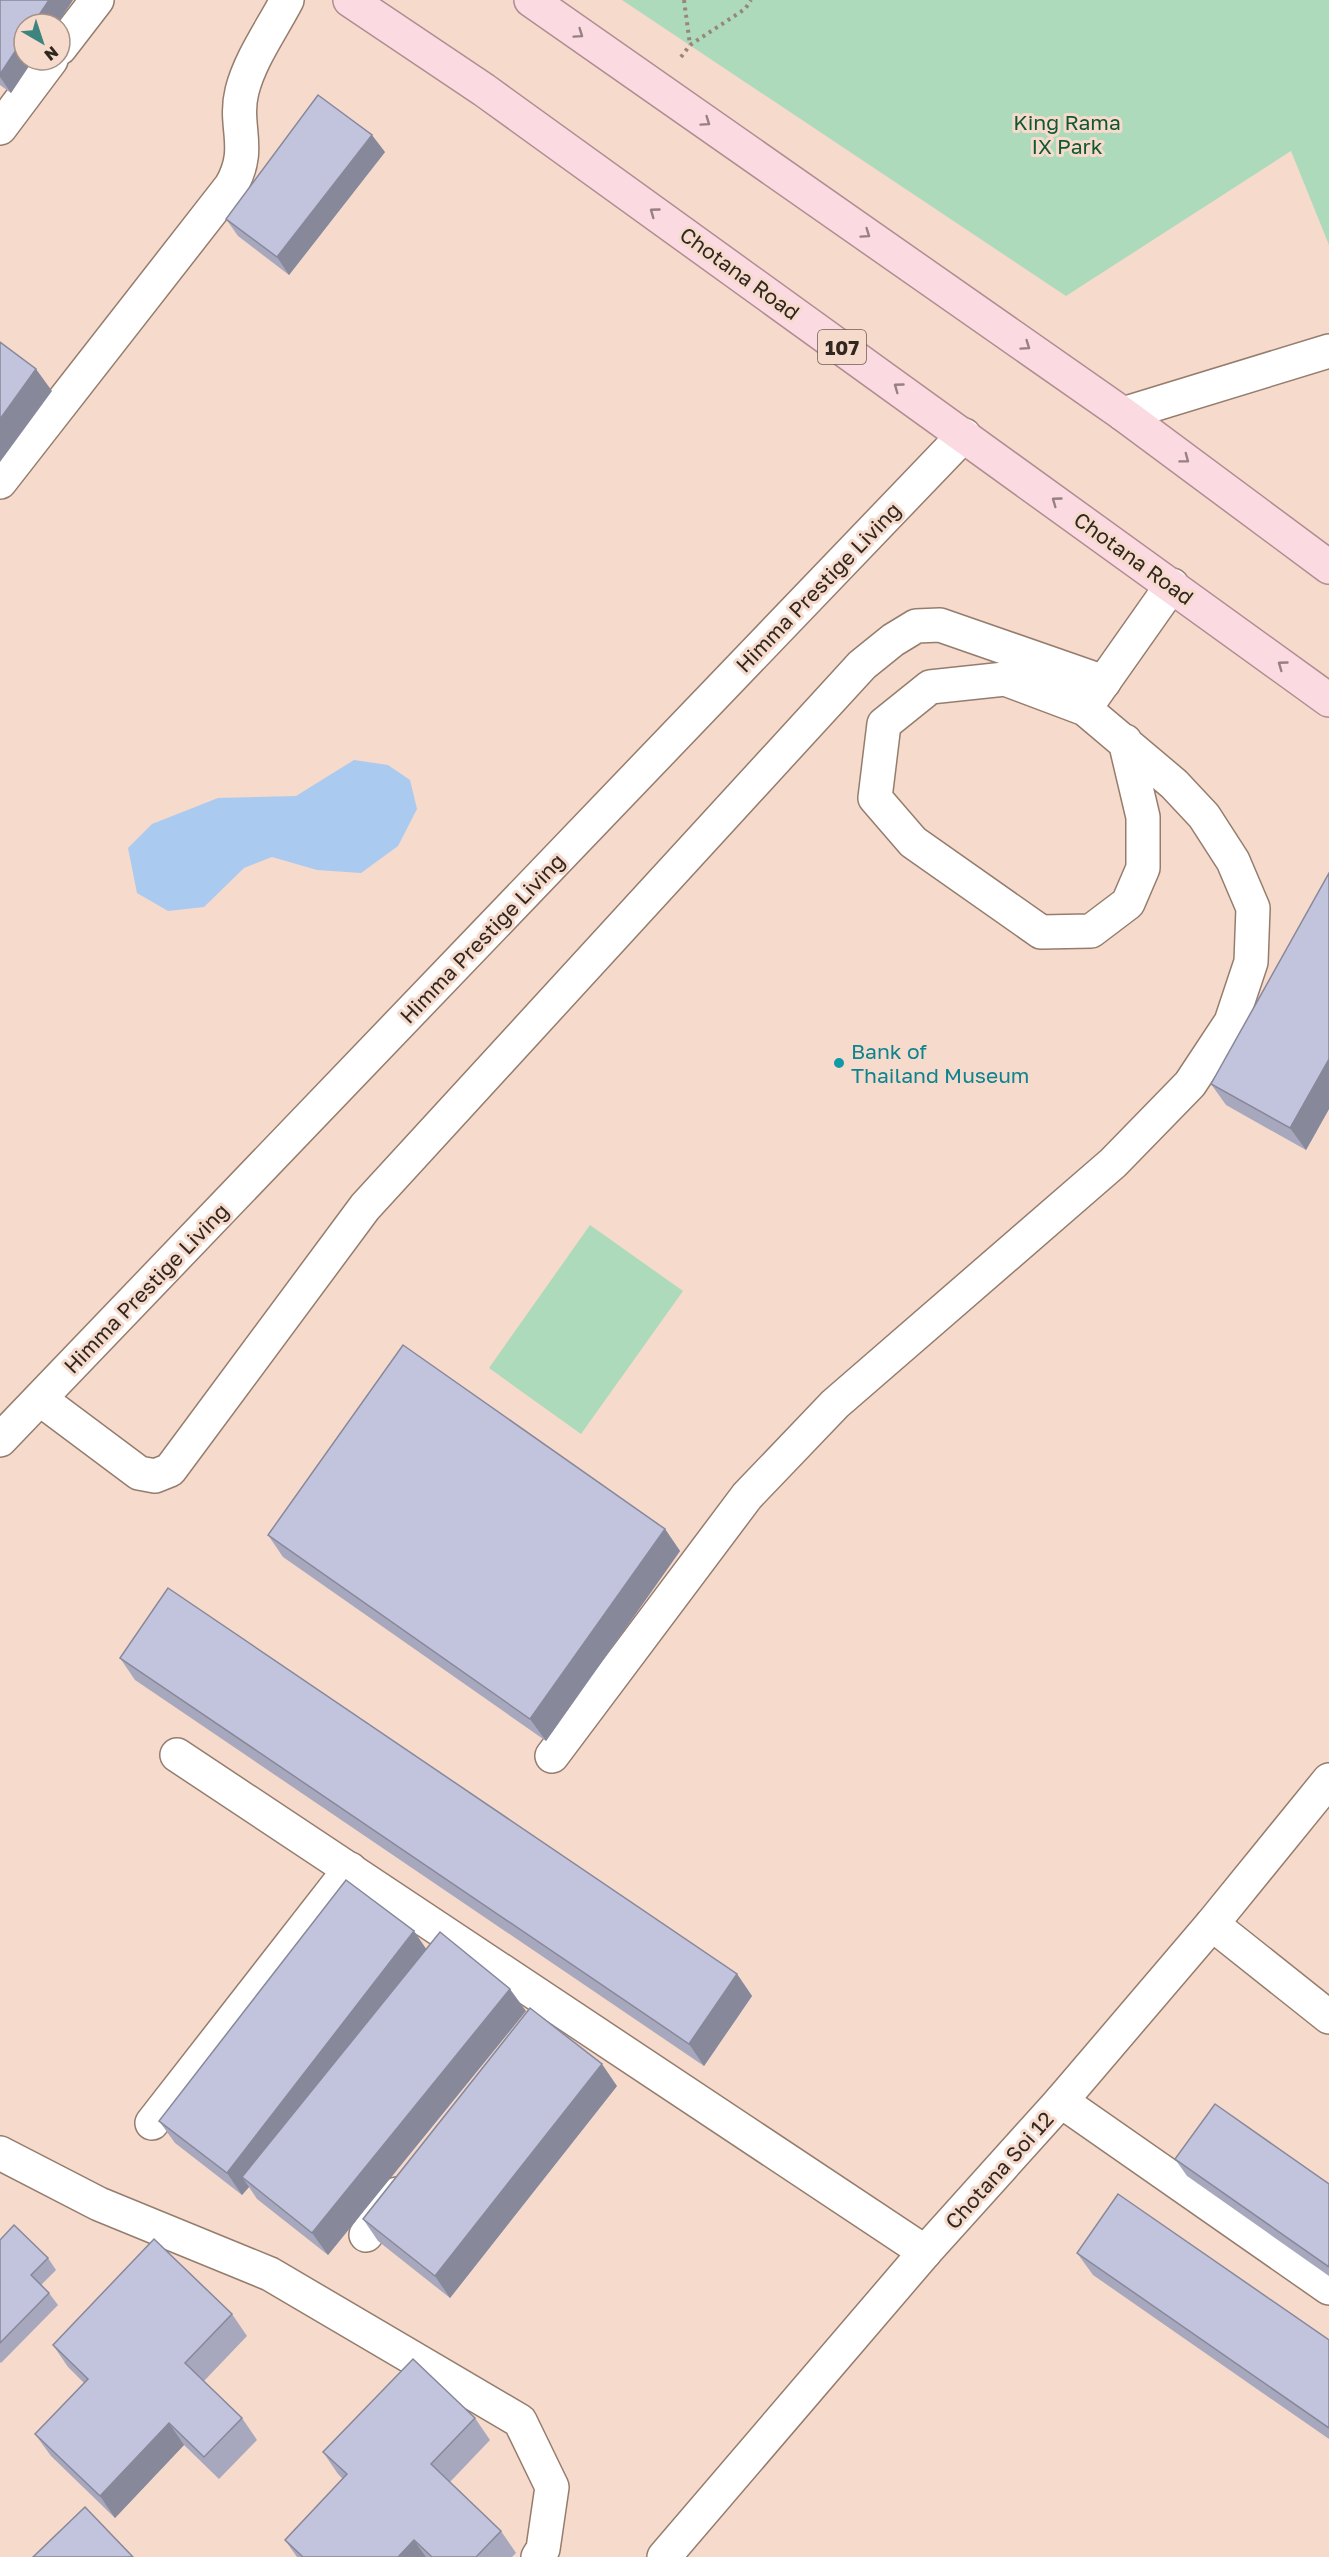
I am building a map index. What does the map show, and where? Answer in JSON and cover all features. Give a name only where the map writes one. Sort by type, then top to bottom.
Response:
[{"type":"main road","name":"Chotana Road","points":[[351,0],[484,90],[1329,700]]},
{"type":"main road","points":[[531,0],[1124,414],[1329,567]]},
{"type":"street","points":[[72,32],[97,0]]},
{"type":"street","points":[[0,482],[231,186],[241,167],[243,154],[241,94],[247,76],[287,0]]},
{"type":"street","points":[[0,128],[42,72]]},
{"type":"street","points":[[1124,414],[1329,351]]},
{"type":"street","name":"Himma Prestige Living","points":[[0,1440],[964,435]]},
{"type":"street","points":[[1085,709],[1172,585]]},
{"type":"street","points":[[40,1399],[139,1473],[156,1476],[170,1470],[365,1207],[854,673],[892,640],[916,626],[940,625],[1104,682]]},
{"type":"street","points":[[552,1756],[747,1496],[835,1404],[1113,1163],[1190,1084],[1231,1022],[1251,962],[1253,908],[1233,861],[1204,816],[1174,784],[1125,741],[1085,709],[1005,679],[930,687],[884,724],[875,798],[914,842],[1041,932],[1090,931],[1128,903],[1143,868],[1143,818],[1125,741]]},
{"type":"street","points":[[177,1755],[925,2252]]},
{"type":"street","name":"Chotana Soi 12","points":[[664,2557],[925,2252],[1061,2101],[1212,1924],[1329,1780]]},
{"type":"street","points":[[152,2123],[350,1869]]},
{"type":"street","points":[[1212,1924],[1329,2017]]},
{"type":"street","points":[[527,2030],[549,2002]]},
{"type":"street","points":[[1061,2101],[1329,2288]]},
{"type":"street","points":[[0,2153],[99,2204],[270,2274],[520,2421],[552,2487],[543,2549],[538,2557]]},
{"type":"street","points":[[366,2235],[417,2169]]},
{"type":"path","points":[[684,0],[690,45]]},
{"type":"path","points":[[658,89],[690,45],[745,9],[751,0]]},
{"type":"green space","name":"King Rama IX Park","points":[[622,0],[1329,0],[1329,245],[1291,151],[1066,296]]},
{"type":"green space","points":[[590,1225],[683,1291],[581,1434],[489,1368]]},
{"type":"water","points":[[354,760],[388,765],[410,780],[417,809],[398,846],[361,873],[317,870],[272,857],[244,868],[204,907],[168,911],[137,893],[128,848],[152,824],[218,798],[296,796]]},
{"type":"building","points":[[0,0],[49,0],[41,12],[12,12],[12,56],[0,74]]},
{"type":"building","points":[[318,95],[372,135],[277,257],[226,219]]},
{"type":"building","points":[[0,342],[36,369],[0,419]]},
{"type":"building","points":[[1329,873],[1329,1059],[1290,1128],[1211,1084]]},
{"type":"building","points":[[403,1345],[665,1529],[530,1719],[268,1535]]},
{"type":"building","points":[[168,1588],[737,1974],[689,2044],[120,1658]]},
{"type":"building","points":[[346,1880],[414,1931],[227,2173],[159,2121]]},
{"type":"building","points":[[440,1932],[510,1989],[312,2233],[242,2177]]},
{"type":"building","points":[[530,2008],[602,2064],[435,2276],[363,2219]]},
{"type":"building","points":[[1215,2104],[1329,2184],[1329,2267],[1175,2159]]},
{"type":"building","points":[[1118,2194],[1329,2340],[1329,2428],[1077,2253]]},
{"type":"building","points":[[14,2225],[48,2258],[31,2275],[49,2293],[0,2343],[0,2240]]},
{"type":"building","points":[[154,2239],[232,2314],[185,2363],[242,2418],[204,2457],[169,2423],[100,2496],[35,2434],[88,2379],[53,2345]]},
{"type":"building","points":[[413,2359],[475,2418],[431,2464],[501,2531],[476,2557],[432,2557],[414,2540],[398,2557],[303,2557],[285,2540],[347,2474],[323,2452]]},
{"type":"building","points":[[85,2507],[133,2557],[33,2557]]},
{"type":"place","name":"Bank of Thailand Museum","points":[[839,1063]]}]
